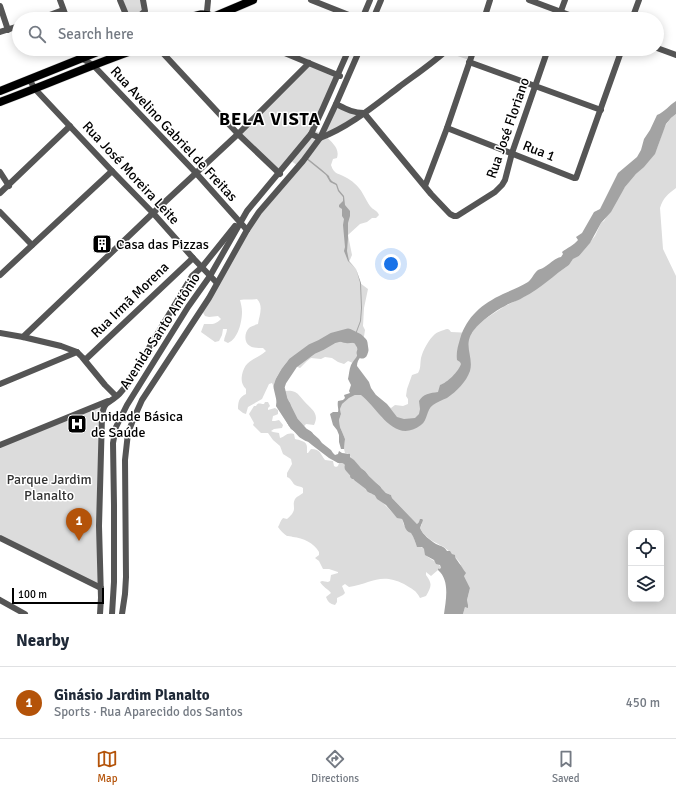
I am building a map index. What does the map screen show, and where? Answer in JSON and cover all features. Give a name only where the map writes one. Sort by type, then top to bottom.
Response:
[{"type":"main road","points":[[223,12],[253,0]]},
{"type":"main road","points":[[0,90],[86,56]]},
{"type":"main road","points":[[0,102],[118,56]]},
{"type":"street","points":[[58,12],[63,10],[60,0]]},
{"type":"street","points":[[120,0],[125,12]]},
{"type":"street","points":[[143,0],[144,12]]},
{"type":"street","points":[[208,0],[209,12]]},
{"type":"street","points":[[311,0],[342,12]]},
{"type":"street","points":[[364,12],[370,0]]},
{"type":"street","points":[[376,12],[381,0]]},
{"type":"street","points":[[486,12],[490,0]]},
{"type":"street","points":[[529,0],[561,12],[565,0]]},
{"type":"street","points":[[635,12],[639,0]]},
{"type":"street","points":[[0,6],[8,30]]},
{"type":"street","points":[[0,32],[12,29]]},
{"type":"street","points":[[664,51],[676,55]]},
{"type":"street","points":[[166,56],[238,134],[286,179]]},
{"type":"street","points":[[292,56],[347,80]]},
{"type":"street","name":"Avenida Santo Antônio","points":[[112,614],[114,582],[113,443],[116,427],[127,405],[188,307],[210,276],[239,222],[252,204],[311,134],[346,56]]},
{"type":"street","name":"Avenida Santo Antônio","points":[[122,614],[126,577],[125,460],[128,433],[133,420],[142,400],[209,298],[258,212],[320,138],[357,56]]},
{"type":"street","points":[[311,134],[320,138],[342,127],[364,113],[439,56]]},
{"type":"street","points":[[364,113],[424,186],[447,128],[471,56]]},
{"type":"street","name":"Rua José Floriano","points":[[424,186],[450,214],[454,216],[499,189],[504,180],[546,56]]},
{"type":"street","points":[[469,62],[601,110],[620,56]]},
{"type":"street","name":"Rua Avelino Gabriel de Freitas","points":[[81,58],[93,65],[196,173],[247,230]]},
{"type":"street","points":[[23,336],[238,134],[309,63]]},
{"type":"street","name":"Rua José Moreira Leite","points":[[29,79],[35,88],[70,126],[217,283]]},
{"type":"street","points":[[336,104],[349,111],[364,113]]},
{"type":"street","name":"Rua 1","points":[[447,128],[574,178],[577,177],[601,110]]},
{"type":"street","points":[[0,194],[70,126]]},
{"type":"street","points":[[0,275],[112,171]]},
{"type":"street","points":[[0,172],[9,186]]},
{"type":"street","points":[[0,212],[32,245]]},
{"type":"street","points":[[0,445],[108,401],[116,396],[126,386],[192,276],[202,267],[239,222]]},
{"type":"street","name":"Rua Irmã Morena","points":[[85,360],[192,258]]},
{"type":"street","points":[[0,333],[23,336],[61,346],[77,352],[116,396]]},
{"type":"street","points":[[0,384],[77,352]]},
{"type":"street","points":[[100,614],[99,526],[102,416],[108,401]]},
{"type":"street","points":[[0,538],[100,588]]},
{"type":"street","points":[[0,600],[25,614]]},
{"type":"green space","points":[[123,0],[141,0],[143,12],[127,12]]},
{"type":"green space","points":[[458,56],[470,56],[469,60]]},
{"type":"green space","points":[[309,63],[338,75],[313,130],[322,134],[336,104],[364,113],[326,136],[335,146],[338,154],[337,158],[333,159],[331,165],[334,171],[350,179],[357,185],[370,206],[379,215],[376,218],[372,218],[367,222],[360,224],[348,235],[352,255],[349,262],[356,269],[360,283],[368,289],[364,308],[363,326],[365,330],[363,343],[359,354],[353,363],[348,361],[344,364],[332,358],[311,358],[300,368],[295,366],[291,367],[281,381],[279,387],[282,391],[292,391],[296,393],[315,414],[316,421],[314,425],[306,424],[301,430],[291,429],[276,406],[276,394],[272,383],[269,384],[262,399],[248,407],[246,414],[238,409],[239,400],[246,394],[246,389],[242,381],[243,370],[251,360],[266,351],[263,348],[254,348],[248,345],[246,340],[247,330],[258,324],[261,308],[257,299],[240,300],[242,312],[240,325],[237,334],[228,343],[224,341],[227,329],[223,329],[219,341],[215,342],[201,332],[204,324],[215,323],[221,319],[218,316],[205,316],[201,309],[247,230],[298,166],[290,160],[279,173],[238,134]]},
{"type":"green space","points":[[676,114],[676,188],[666,196],[660,208],[663,249],[676,276],[676,614],[463,614],[465,607],[468,607],[467,600],[470,588],[460,563],[444,547],[427,537],[420,528],[422,524],[419,522],[417,524],[392,498],[391,495],[380,488],[365,471],[355,463],[348,453],[345,453],[345,439],[339,420],[341,414],[341,404],[355,395],[376,395],[391,408],[395,405],[403,406],[408,404],[408,399],[406,396],[412,375],[418,373],[423,352],[433,336],[447,329],[451,332],[472,333],[475,328],[485,319],[505,306],[524,297],[569,265],[573,259],[579,256],[595,236],[601,223],[604,221],[625,187],[654,154],[667,123]]},
{"type":"green space","points":[[265,402],[268,402],[270,406],[268,410],[275,408],[278,410],[278,414],[273,416],[272,421],[279,420],[283,425],[282,428],[271,431],[279,433],[280,438],[287,434],[294,434],[295,439],[306,443],[307,453],[311,449],[317,450],[325,460],[333,461],[334,466],[338,466],[339,463],[344,464],[356,478],[363,477],[365,479],[365,486],[369,493],[374,494],[395,515],[402,519],[404,525],[411,532],[417,546],[423,548],[428,557],[437,562],[441,568],[438,568],[438,570],[431,576],[426,572],[426,575],[430,581],[430,586],[426,596],[420,598],[415,591],[404,584],[388,579],[382,579],[357,586],[349,587],[345,584],[342,586],[345,593],[337,598],[335,605],[328,601],[326,597],[331,593],[320,582],[330,581],[331,575],[338,572],[323,569],[319,561],[315,558],[319,555],[317,549],[301,538],[287,536],[278,527],[283,518],[287,519],[293,513],[295,499],[303,493],[303,488],[295,485],[287,477],[287,473],[292,464],[291,459],[283,454],[280,446],[268,433],[261,433],[253,425],[254,423],[249,414],[254,406],[264,404]]},
{"type":"green space","name":"Parque Jardim Planalto","points":[[104,405],[99,585],[0,536],[0,447]]},
{"type":"shaded area","points":[[676,101],[676,114],[666,124],[655,154],[625,187],[611,212],[601,223],[590,243],[579,256],[573,259],[569,265],[541,286],[530,294],[497,311],[484,320],[474,330],[469,341],[471,366],[466,379],[451,395],[431,407],[421,425],[411,430],[403,431],[395,428],[388,423],[361,395],[355,395],[342,404],[340,409],[340,427],[345,439],[344,449],[341,449],[339,435],[333,425],[330,414],[333,412],[338,412],[338,401],[343,400],[345,398],[344,395],[350,393],[349,391],[351,385],[348,379],[349,371],[359,351],[355,343],[337,341],[318,346],[309,351],[301,356],[288,370],[279,387],[286,395],[287,400],[290,403],[293,422],[303,433],[306,434],[311,432],[335,455],[338,454],[339,451],[350,454],[350,457],[386,493],[391,495],[392,498],[417,524],[420,519],[423,520],[420,528],[427,537],[455,555],[466,573],[464,576],[470,588],[467,600],[468,608],[465,607],[463,614],[444,614],[446,603],[446,585],[442,574],[438,570],[438,568],[441,568],[440,565],[436,564],[434,560],[425,555],[422,547],[417,547],[413,536],[406,529],[402,519],[397,518],[386,505],[377,499],[374,494],[367,491],[363,485],[365,479],[352,479],[350,477],[351,473],[344,464],[338,463],[329,458],[291,429],[276,406],[277,394],[274,387],[280,372],[288,361],[333,333],[338,335],[348,334],[354,337],[360,321],[361,308],[360,283],[356,269],[361,283],[362,308],[361,321],[355,337],[365,344],[367,349],[359,359],[357,366],[369,382],[376,395],[387,404],[397,417],[404,419],[415,418],[419,414],[419,401],[427,394],[438,392],[440,385],[449,379],[460,367],[461,364],[457,360],[458,347],[463,331],[471,317],[488,302],[528,282],[538,270],[561,257],[563,254],[562,252],[578,240],[576,237],[582,233],[594,212],[600,209],[618,173],[637,157],[644,139],[657,115]]},
{"type":"shaded area","points":[[306,157],[337,184],[339,190],[344,196],[345,205],[350,211],[347,251],[349,261],[356,269],[348,261],[344,251],[344,219],[342,216],[342,209],[339,207],[343,201],[343,197],[338,191],[336,185],[330,182],[326,175],[305,158]]},
{"type":"waterway","points":[[308,436],[303,433],[293,422],[282,400],[279,387],[281,381],[293,363],[312,349],[333,338],[348,334],[358,339],[362,343],[362,353]]},
{"type":"waterway","points":[[350,467],[359,477],[376,490]]},
{"type":"place","name":"Casa das Pizzas","points":[[102,244]]},
{"type":"place","name":"Unidade Básica de Saúde","points":[[77,424]]},
{"type":"place","name":"Ginásio Jardim Planalto","points":[[79,541]]},
{"type":"district","name":"BELA VISTA","points":[[270,119]]}]
